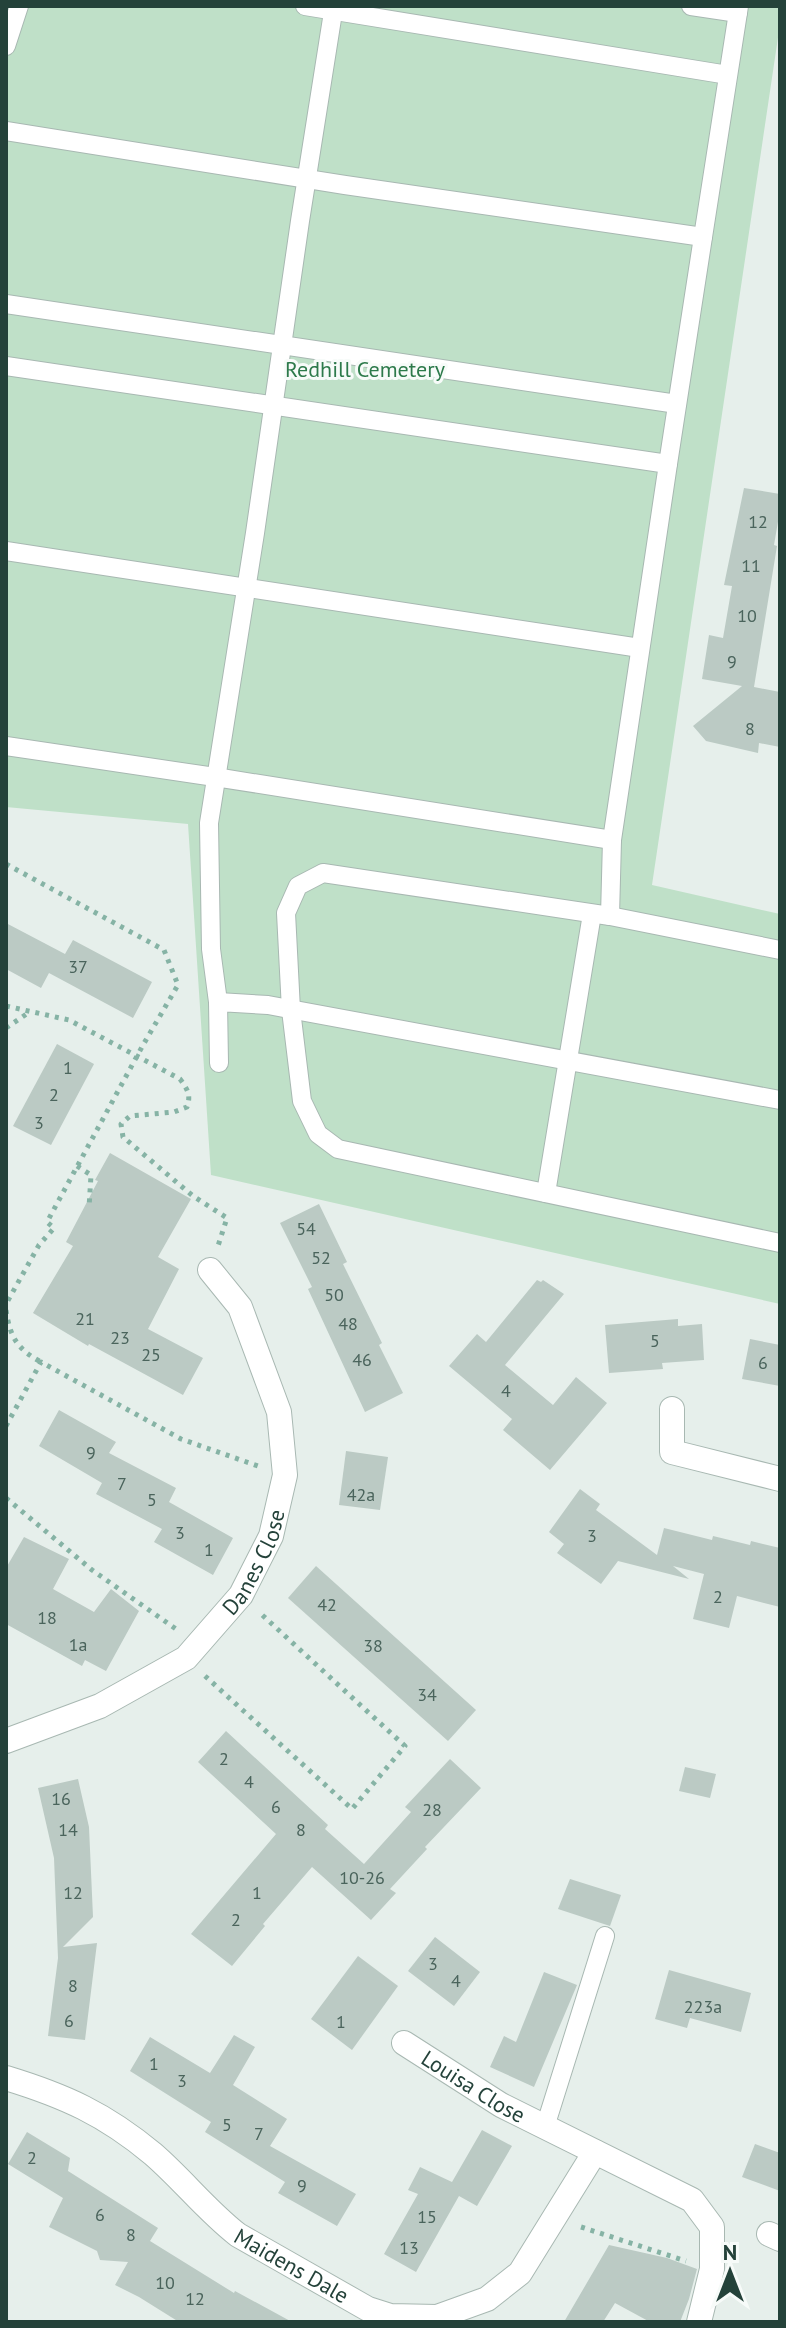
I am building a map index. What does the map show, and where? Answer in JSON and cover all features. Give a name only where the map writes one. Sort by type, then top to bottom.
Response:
[{"type":"street","name":"Danes Close","points":[[6,1741],[100,1706],[186,1658],[241,1595],[271,1536],[285,1475],[279,1412],[240,1307],[210,1270]]},
{"type":"street","points":[[672,1409],[672,1452],[780,1479]]},
{"type":"street","name":"Louisa Close","points":[[404,2043],[501,2105],[545,2127]]},
{"type":"street","name":"Maidens Dale","points":[[6,2078],[53,2092],[93,2111],[154,2155],[238,2235],[368,2309],[390,2316],[437,2317],[487,2299],[520,2273],[595,2152]]},
{"type":"street","points":[[545,2127],[692,2200],[712,2227],[712,2269],[699,2322]]},
{"type":"lane","points":[[6,46],[19,6]]},
{"type":"lane","points":[[305,6],[334,8],[728,75]]},
{"type":"lane","points":[[546,1193],[567,1062],[601,915],[738,10],[691,6]]},
{"type":"lane","points":[[219,1063],[218,1002],[211,949],[209,823],[334,8]]},
{"type":"lane","points":[[6,131],[703,237]]},
{"type":"lane","points":[[6,304],[677,404]]},
{"type":"lane","points":[[6,366],[668,464]]},
{"type":"lane","points":[[6,551],[640,648]]},
{"type":"lane","points":[[6,746],[612,840]]},
{"type":"lane","points":[[780,950],[601,915],[323,873],[298,886],[286,913],[291,1010],[302,1101],[318,1134],[338,1149],[780,1243]]},
{"type":"lane","points":[[218,1002],[268,1005],[780,1100]]},
{"type":"lane","points":[[545,2127],[605,1936]]},
{"type":"path","points":[[6,864],[164,950],[178,985],[47,1222],[54,1228],[39,1245],[6,1307],[9,1332],[25,1353],[181,1439],[285,1475]]},
{"type":"path","points":[[6,1006],[69,1020],[180,1079],[189,1091],[187,1107],[174,1112],[130,1116],[121,1124],[123,1137],[193,1196],[227,1218],[210,1270]]},
{"type":"path","points":[[6,1028],[30,1012]]},
{"type":"path","points":[[77,1166],[91,1175],[89,1208]]},
{"type":"path","points":[[6,1426],[41,1362]]},
{"type":"path","points":[[6,1498],[92,1570],[181,1633],[186,1658],[352,1809],[405,1746],[241,1595]]},
{"type":"path","points":[[554,2219],[712,2269]]},
{"type":"green space","name":"Redhill Cemetery","points":[[6,6],[780,6],[780,24],[652,885],[780,914],[780,1304],[211,1175],[188,824],[6,807]]},
{"type":"building","points":[[744,488],[780,494],[774,545],[777,546],[754,687],[780,692],[780,747],[759,743],[758,753],[706,741],[693,726],[742,686],[702,679],[709,635],[723,638],[732,586],[724,585]]},
{"type":"building","points":[[6,923],[65,954],[73,940],[152,982],[133,1018],[49,973],[41,988],[6,969]]},
{"type":"building","points":[[57,1044],[94,1064],[51,1145],[13,1126]]},
{"type":"building","points":[[110,1153],[191,1199],[158,1257],[179,1269],[148,1329],[203,1358],[183,1395],[88,1346],[33,1313],[73,1246],[66,1242]]},
{"type":"building","points":[[319,1204],[347,1262],[343,1264],[382,1343],[379,1345],[403,1393],[365,1412],[308,1289],[312,1287],[280,1223]]},
{"type":"building","points":[[537,1280],[543,1280],[564,1294],[505,1365],[553,1405],[576,1377],[607,1403],[550,1470],[503,1430],[512,1419],[449,1366],[477,1334],[486,1342]]},
{"type":"building","points":[[678,1319],[678,1326],[702,1324],[704,1360],[662,1363],[663,1369],[609,1373],[605,1325]]},
{"type":"building","points":[[750,1339],[780,1345],[780,1386],[742,1379]]},
{"type":"building","points":[[59,1410],[116,1442],[109,1453],[176,1488],[169,1502],[233,1538],[213,1575],[154,1542],[162,1529],[96,1494],[102,1483],[39,1446]]},
{"type":"building","points":[[346,1451],[388,1457],[380,1510],[339,1505]]},
{"type":"building","points":[[580,1489],[600,1504],[596,1510],[657,1555],[664,1528],[712,1540],[713,1536],[780,1548],[780,1607],[737,1596],[729,1628],[693,1619],[704,1574],[673,1566],[689,1579],[618,1561],[601,1584],[557,1553],[564,1544],[549,1532]]},
{"type":"building","points":[[24,1537],[69,1559],[53,1589],[94,1612],[111,1589],[139,1611],[106,1671],[85,1660],[82,1666],[6,1624],[6,1568]]},
{"type":"building","points":[[316,1566],[476,1710],[448,1741],[288,1598]]},
{"type":"building","points":[[226,1731],[328,1825],[325,1829],[364,1864],[411,1812],[405,1807],[450,1759],[481,1788],[390,1889],[396,1893],[371,1920],[312,1867],[232,1966],[191,1934],[276,1834],[198,1762]]},
{"type":"building","points":[[685,1767],[716,1774],[710,1798],[679,1791]]},
{"type":"building","points":[[78,1779],[89,1827],[93,1917],[63,1947],[97,1943],[85,2040],[48,2036],[58,1958],[54,1858],[38,1788]]},
{"type":"building","points":[[570,1879],[621,1895],[610,1926],[558,1909]]},
{"type":"building","points":[[435,1937],[480,1972],[454,2006],[408,1971]]},
{"type":"building","points":[[358,1956],[398,1986],[352,2050],[311,2019]]},
{"type":"building","points":[[669,1970],[751,1993],[741,2032],[690,2018],[687,2028],[655,2019]]},
{"type":"building","points":[[544,1972],[577,1985],[534,2087],[490,2067],[504,2036],[516,2042]]},
{"type":"building","points":[[234,2035],[255,2047],[233,2085],[287,2119],[270,2146],[356,2194],[337,2226],[278,2193],[285,2182],[205,2132],[211,2122],[130,2071],[150,2037],[210,2073]]},
{"type":"building","points":[[482,2130],[512,2146],[477,2206],[459,2196],[416,2272],[384,2254],[418,2194],[408,2190],[420,2167],[452,2182]]},
{"type":"building","points":[[27,2132],[70,2158],[68,2171],[158,2228],[150,2241],[234,2293],[292,2322],[179,2322],[115,2285],[128,2262],[100,2260],[97,2251],[49,2227],[63,2198],[8,2164]]},
{"type":"building","points":[[755,2144],[780,2153],[780,2191],[742,2177]]},
{"type":"building","points":[[609,2245],[667,2258],[697,2269],[680,2322],[650,2322],[615,2303],[603,2322],[564,2322]]}]
